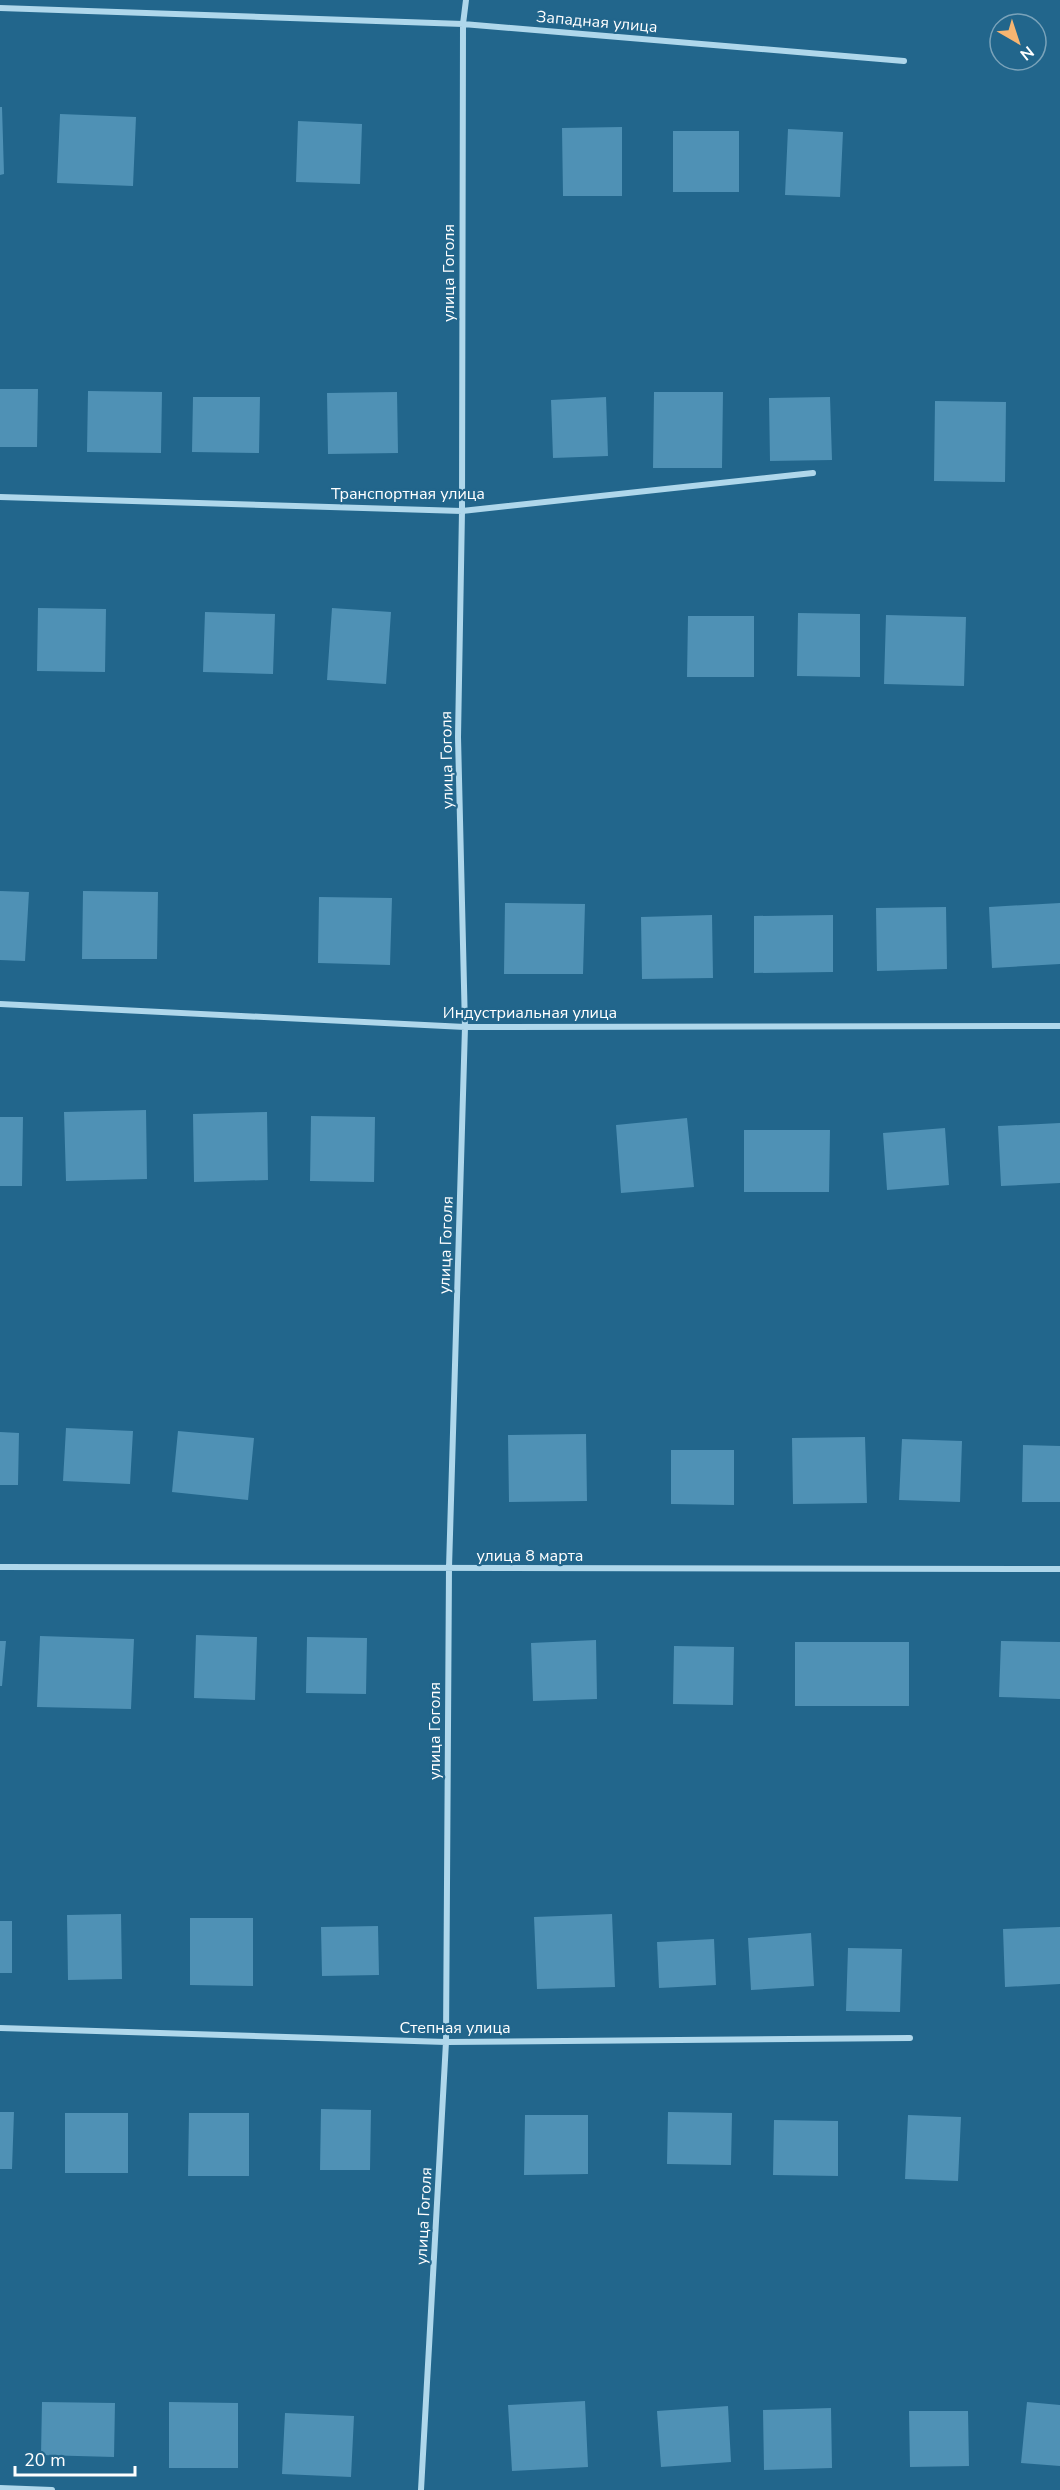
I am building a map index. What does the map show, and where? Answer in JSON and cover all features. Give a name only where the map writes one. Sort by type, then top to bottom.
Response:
[{"type":"street","name":"улица Гоголя","points":[[422,2490],[446,2042],[449,1568],[465,1027],[458,737],[462,511],[463,24],[466,0]]},
{"type":"street","name":"Западная улица","points":[[0,8],[463,24],[904,61]]},
{"type":"street","name":"Транспортная улица","points":[[0,497],[462,511],[813,473]]},
{"type":"street","name":"Индустриальная улица","points":[[0,1004],[465,1027],[1060,1026]]},
{"type":"street","name":"улица 8 марта","points":[[0,1567],[1060,1569]]},
{"type":"street","name":"Степная улица","points":[[0,2028],[446,2042],[910,2038]]},
{"type":"street","points":[[0,2488],[52,2490]]},
{"type":"building","points":[[0,107],[2,107],[4,174],[0,175]]},
{"type":"building","points":[[60,114],[136,117],[133,186],[57,183]]},
{"type":"building","points":[[298,121],[362,124],[360,184],[296,182]]},
{"type":"building","points":[[622,127],[622,196],[563,196],[562,128]]},
{"type":"building","points":[[788,129],[843,132],[840,197],[785,195]]},
{"type":"building","points":[[673,131],[739,131],[739,192],[673,192]]},
{"type":"building","points":[[0,389],[38,389],[37,447],[0,447]]},
{"type":"building","points":[[88,391],[162,392],[161,453],[87,452]]},
{"type":"building","points":[[397,392],[398,453],[328,454],[327,393]]},
{"type":"building","points":[[654,392],[723,392],[722,468],[653,468]]},
{"type":"building","points":[[193,397],[260,397],[259,453],[192,452]]},
{"type":"building","points":[[606,397],[608,456],[553,458],[551,400]]},
{"type":"building","points":[[830,397],[832,460],[770,461],[769,398]]},
{"type":"building","points":[[935,401],[1006,402],[1005,482],[934,481]]},
{"type":"building","points":[[38,608],[106,609],[105,672],[37,671]]},
{"type":"building","points":[[332,608],[391,612],[386,684],[327,680]]},
{"type":"building","points":[[205,612],[275,614],[273,674],[203,672]]},
{"type":"building","points":[[798,613],[860,614],[860,677],[797,676]]},
{"type":"building","points":[[886,615],[966,617],[964,686],[884,684]]},
{"type":"building","points":[[688,616],[754,616],[754,677],[687,677]]},
{"type":"building","points":[[0,891],[29,892],[25,961],[0,960]]},
{"type":"building","points":[[83,891],[158,892],[157,959],[82,959]]},
{"type":"building","points":[[319,897],[392,898],[390,965],[318,963]]},
{"type":"building","points":[[505,903],[585,904],[583,974],[504,974]]},
{"type":"building","points":[[1060,903],[1060,964],[992,968],[989,907]]},
{"type":"building","points":[[946,907],[947,969],[877,971],[876,908]]},
{"type":"building","points":[[712,915],[713,978],[642,979],[641,917]]},
{"type":"building","points":[[833,915],[833,972],[754,973],[754,916]]},
{"type":"building","points":[[146,1110],[147,1179],[66,1181],[64,1112]]},
{"type":"building","points":[[267,1112],[268,1180],[194,1182],[193,1114]]},
{"type":"building","points":[[311,1116],[375,1117],[374,1182],[310,1181]]},
{"type":"building","points":[[0,1117],[23,1117],[22,1186],[0,1186]]},
{"type":"building","points":[[687,1118],[694,1187],[621,1193],[616,1125]]},
{"type":"building","points":[[1060,1123],[1060,1183],[1001,1186],[998,1126]]},
{"type":"building","points":[[945,1128],[949,1185],[887,1190],[883,1133]]},
{"type":"building","points":[[744,1130],[830,1130],[829,1192],[744,1192]]},
{"type":"building","points":[[66,1428],[133,1431],[130,1484],[63,1481]]},
{"type":"building","points":[[178,1431],[254,1438],[248,1500],[172,1492]]},
{"type":"building","points":[[0,1432],[19,1433],[18,1485],[0,1485]]},
{"type":"building","points":[[586,1434],[587,1501],[509,1502],[508,1435]]},
{"type":"building","points":[[865,1437],[867,1503],[793,1504],[792,1438]]},
{"type":"building","points":[[902,1439],[962,1441],[960,1502],[899,1500]]},
{"type":"building","points":[[1023,1445],[1060,1446],[1060,1502],[1022,1502]]},
{"type":"building","points":[[671,1450],[734,1450],[734,1505],[671,1504]]},
{"type":"building","points":[[196,1635],[257,1637],[255,1700],[194,1698]]},
{"type":"building","points":[[40,1636],[134,1639],[131,1709],[37,1707]]},
{"type":"building","points":[[307,1637],[367,1638],[366,1694],[306,1693]]},
{"type":"building","points":[[596,1640],[597,1699],[533,1701],[531,1643]]},
{"type":"building","points":[[0,1641],[6,1641],[2,1686],[0,1686]]},
{"type":"building","points":[[1001,1641],[1060,1642],[1060,1699],[999,1697]]},
{"type":"building","points":[[795,1642],[909,1642],[909,1706],[795,1706]]},
{"type":"building","points":[[674,1646],[734,1647],[733,1705],[673,1704]]},
{"type":"building","points":[[121,1914],[122,1979],[68,1980],[67,1915]]},
{"type":"building","points":[[612,1914],[615,1987],[537,1989],[534,1917]]},
{"type":"building","points":[[190,1918],[253,1918],[253,1986],[190,1985]]},
{"type":"building","points":[[0,1921],[12,1921],[12,1973],[0,1973]]},
{"type":"building","points":[[378,1926],[379,1975],[322,1976],[321,1927]]},
{"type":"building","points":[[1060,1927],[1060,1984],[1005,1987],[1003,1929]]},
{"type":"building","points":[[811,1933],[814,1986],[751,1990],[748,1938]]},
{"type":"building","points":[[714,1939],[716,1985],[659,1988],[657,1942]]},
{"type":"building","points":[[848,1948],[902,1949],[900,2012],[846,2011]]},
{"type":"building","points":[[321,2109],[371,2110],[370,2170],[320,2170]]},
{"type":"building","points":[[0,2112],[14,2112],[12,2169],[0,2169]]},
{"type":"building","points":[[668,2112],[732,2113],[731,2165],[667,2164]]},
{"type":"building","points":[[65,2113],[128,2113],[128,2173],[65,2173]]},
{"type":"building","points":[[189,2113],[249,2113],[249,2176],[188,2176]]},
{"type":"building","points":[[525,2115],[588,2115],[588,2174],[524,2175]]},
{"type":"building","points":[[908,2115],[961,2117],[958,2181],[905,2179]]},
{"type":"building","points":[[774,2120],[838,2121],[838,2176],[773,2175]]},
{"type":"building","points":[[585,2401],[588,2467],[512,2471],[508,2405]]},
{"type":"building","points":[[42,2402],[115,2403],[114,2457],[41,2455]]},
{"type":"building","points":[[169,2402],[238,2403],[238,2468],[169,2468]]},
{"type":"building","points":[[1027,2402],[1060,2405],[1060,2466],[1021,2463]]},
{"type":"building","points":[[728,2406],[731,2462],[661,2467],[657,2411]]},
{"type":"building","points":[[831,2408],[832,2468],[764,2470],[763,2410]]},
{"type":"building","points":[[909,2411],[968,2411],[969,2466],[910,2467]]},
{"type":"building","points":[[285,2413],[354,2416],[351,2477],[282,2474]]}]
